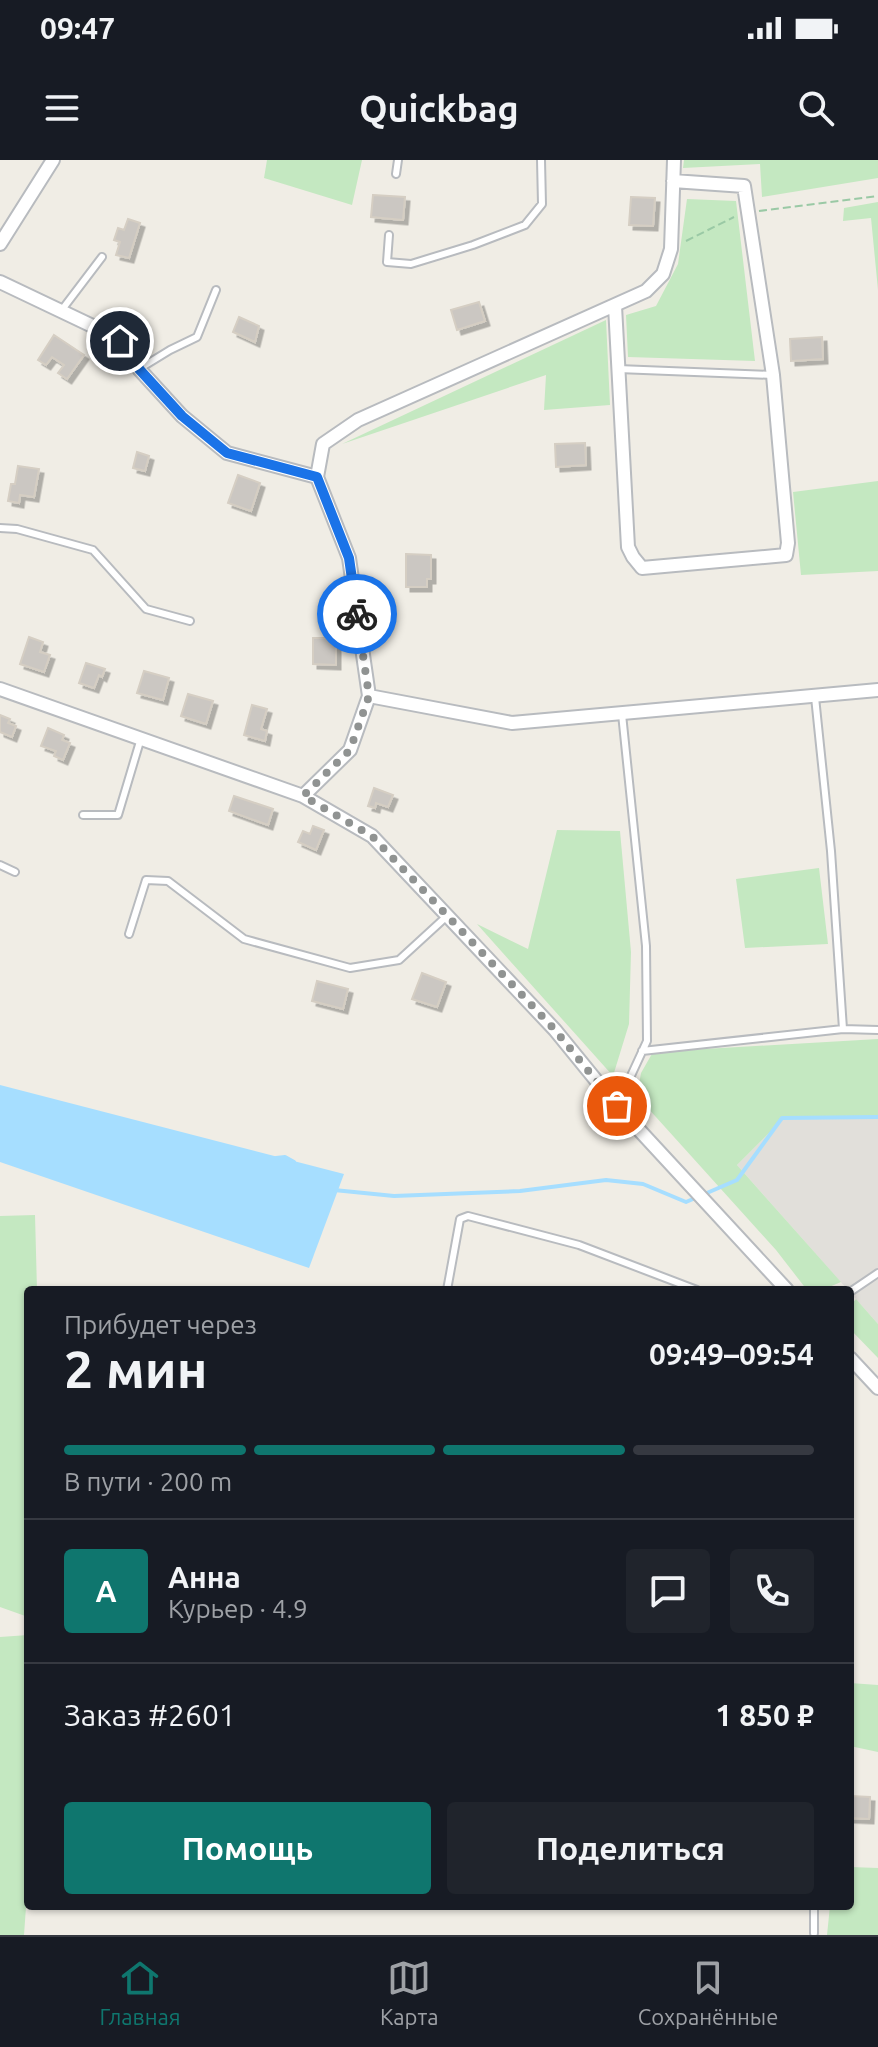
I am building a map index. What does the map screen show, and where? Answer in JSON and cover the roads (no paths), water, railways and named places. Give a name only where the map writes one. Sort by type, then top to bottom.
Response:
[{"type":"street","points":[[0,244],[53,160]]},
{"type":"street","points":[[303,796],[350,750],[369,696],[349,558],[317,477],[323,444],[358,420],[646,291],[663,274],[671,249],[674,160]]},
{"type":"street","points":[[615,306],[628,547],[642,568],[786,555],[788,543],[773,375],[744,186],[673,181]]},
{"type":"street","points":[[0,282],[136,351],[139,369],[182,416],[227,453],[317,477]]},
{"type":"street","points":[[0,689],[303,796],[372,836],[555,1030],[617,1106],[783,1286]]},
{"type":"street","points":[[369,696],[512,723],[878,690]]},
{"type":"street","points":[[854,1362],[878,1388]]},
{"type":"lane","points":[[396,174],[398,160]]},
{"type":"lane","points":[[389,235],[387,262],[411,264],[525,225],[542,204],[541,160]]},
{"type":"lane","points":[[61,311],[102,257]]},
{"type":"lane","points":[[139,369],[197,337],[216,290]]},
{"type":"lane","points":[[618,369],[773,375]]},
{"type":"lane","points":[[0,528],[17,529],[93,550],[146,609],[190,621]]},
{"type":"lane","points":[[815,696],[834,881],[843,1029]]},
{"type":"lane","points":[[617,1106],[647,1041],[646,946],[622,713]]},
{"type":"lane","points":[[83,815],[118,815],[141,738]]},
{"type":"lane","points":[[0,865],[15,872]]},
{"type":"lane","points":[[129,934],[146,880],[168,881],[244,939],[350,968],[399,960],[447,916]]},
{"type":"lane","points":[[642,1051],[843,1029],[878,1030]]},
{"type":"lane","points":[[448,1286],[460,1219],[468,1216],[579,1245],[687,1286]]},
{"type":"lane","points":[[854,1289],[878,1273]]},
{"type":"lane","points":[[814,1910],[814,1933]]},
{"type":"water","points":[[0,1085],[344,1174],[309,1268],[0,1162]]},
{"type":"waterway","points":[[334,1190],[394,1196],[520,1191],[606,1180],[643,1184],[686,1202],[737,1180],[782,1118],[878,1117]]},
{"type":"waterway","points":[[276,1158],[285,1157],[294,1162]]}]
